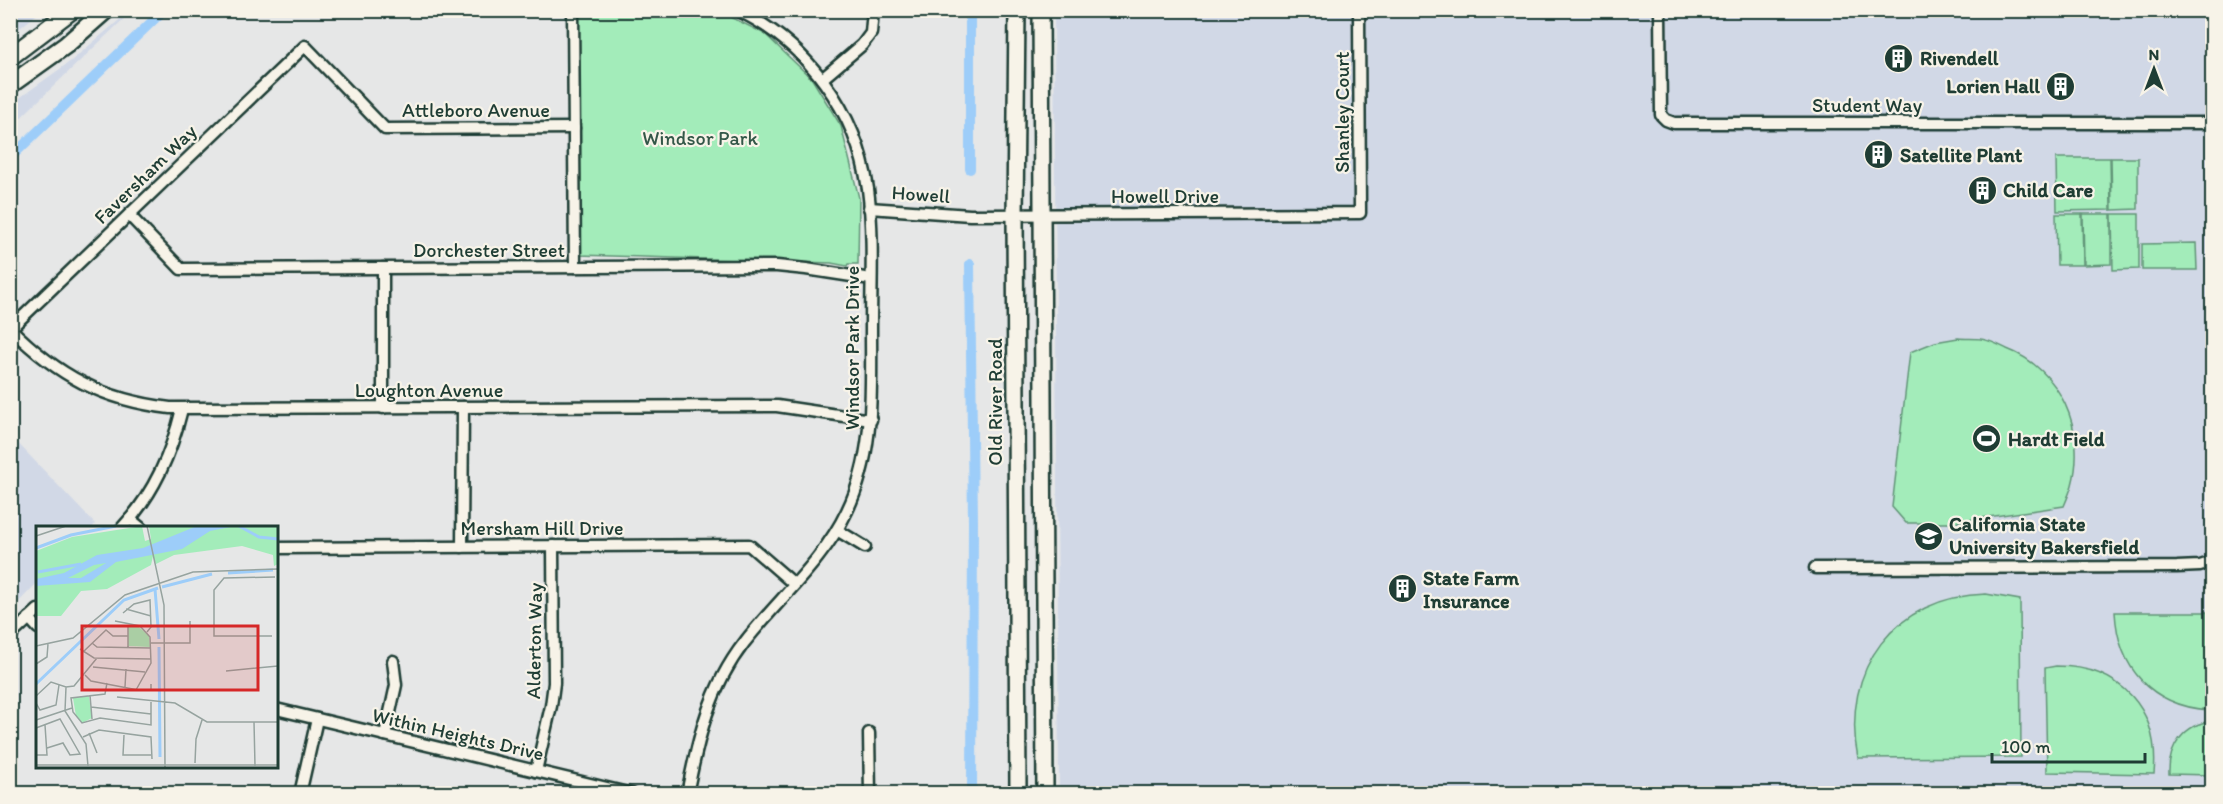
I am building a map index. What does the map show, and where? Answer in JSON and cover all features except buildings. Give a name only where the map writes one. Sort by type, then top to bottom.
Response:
[{"type":"main road","points":[[10,57],[72,10]]},
{"type":"main road","points":[[10,85],[66,45],[106,10]]},
{"type":"main road","name":"Old River Road","points":[[1017,10],[1015,215],[1018,794]]},
{"type":"main road","points":[[1041,10],[1045,794]]},
{"type":"street","points":[[573,10],[575,267]]},
{"type":"street","name":"Windsor Park Drive","points":[[687,794],[703,722],[719,682],[744,642],[825,548],[837,530],[864,467],[871,420],[869,208],[863,165],[856,141],[837,101],[822,79],[787,43],[768,28],[737,10]]},
{"type":"street","points":[[822,79],[862,45],[871,33],[873,10]]},
{"type":"street","name":"Shanley Court","points":[[1359,10],[1360,213]]},
{"type":"street","name":"Student Way","points":[[1660,10],[1661,115],[1665,120],[1674,123],[2212,123]]},
{"type":"street","name":"Attleboro Avenue","points":[[305,46],[385,129],[574,128]]},
{"type":"street","name":"Faversham Way","points":[[11,328],[305,46]]},
{"type":"street","name":"Howell","points":[[869,208],[970,215]]},
{"type":"street","name":"Howell Drive","points":[[970,215],[1360,213]]},
{"type":"street","name":"Dorchester Street","points":[[129,215],[181,269],[777,267],[807,269],[871,279]]},
{"type":"street","points":[[383,268],[383,408]]},
{"type":"street","name":"Loughton Avenue","points":[[11,328],[31,349],[53,366],[95,390],[146,405],[182,409],[777,406],[871,420]]},
{"type":"street","points":[[462,547],[463,407]]},
{"type":"street","points":[[124,526],[158,479],[168,457],[182,409]]},
{"type":"street","points":[[130,519],[139,526]]},
{"type":"street","points":[[837,530],[864,547]]},
{"type":"street","name":"Mersham Hill Drive","points":[[278,548],[749,545],[794,584]]},
{"type":"street","name":"Alderton Way","points":[[536,771],[554,683],[554,546]]},
{"type":"street","points":[[1815,568],[2176,567],[2200,566],[2212,562]]},
{"type":"street","points":[[10,636],[36,612]]},
{"type":"street","points":[[28,618],[36,626]]},
{"type":"street","points":[[385,735],[396,685],[393,661]]},
{"type":"street","name":"Within Heights Drive","points":[[278,709],[632,794]]},
{"type":"street","points":[[300,794],[317,719]]},
{"type":"street","points":[[869,733],[870,794]]},
{"type":"shaded area","points":[[11,10],[41,10],[41,11],[11,35]]},
{"type":"shaded area","points":[[131,10],[11,127],[11,104],[71,61]]},
{"type":"shaded area","points":[[1054,11],[2212,11],[2212,793],[1059,793]]},
{"type":"shaded area","points":[[11,436],[95,524],[94,526],[36,526],[36,584],[11,610]]},
{"type":"green space","name":"Windsor Park","points":[[579,11],[719,11],[765,34],[812,79],[841,126],[859,198],[858,264],[847,266],[831,263],[579,255]]},
{"type":"green space","points":[[2056,158],[2110,158],[2111,210],[2057,211]]},
{"type":"green space","points":[[2111,158],[2138,158],[2138,209],[2112,210]]},
{"type":"green space","points":[[2056,214],[2082,214],[2083,265],[2057,265]]},
{"type":"green space","points":[[2083,214],[2111,214],[2111,264],[2084,265]]},
{"type":"green space","points":[[2112,214],[2139,214],[2139,269],[2113,270]]},
{"type":"green space","points":[[2196,243],[2197,270],[2142,270],[2142,244]]},
{"type":"green space","name":"Hardt Field","points":[[1958,338],[1991,342],[2026,358],[2055,386],[2072,423],[2076,443],[2076,464],[2072,485],[2064,506],[1947,523],[1906,523],[1892,507],[1910,352],[1935,342]]},
{"type":"green space","points":[[1986,594],[2020,600],[2021,757],[1858,758],[1855,725],[1858,695],[1867,668],[1881,643],[1901,623],[1925,608],[1954,598]]},
{"type":"green space","points":[[2115,612],[2207,612],[2208,710],[2188,707],[2170,700],[2154,692],[2141,680],[2123,650]]},
{"type":"green space","points":[[2056,666],[2079,668],[2100,674],[2117,683],[2132,696],[2143,712],[2150,730],[2154,751],[2154,774],[2047,772],[2045,668]]},
{"type":"green space","points":[[2212,721],[2212,775],[2169,774],[2171,755],[2180,738],[2193,727]]},
{"type":"waterway","points":[[10,158],[164,10]]},
{"type":"waterway","points":[[970,10],[970,169]]},
{"type":"waterway","points":[[970,264],[973,522],[972,794]]},
{"type":"place","name":"Rivendell","points":[[1899,58]]},
{"type":"place","name":"Lorien Hall","points":[[2061,86]]},
{"type":"place","name":"Satellite Plant","points":[[1879,155]]},
{"type":"place","name":"Child Care","points":[[1982,190]]},
{"type":"place","name":"Hardt Field","points":[[1987,439]]},
{"type":"place","name":"California State University Bakersfield","points":[[1928,536]]},
{"type":"place","name":"State Farm Insurance","points":[[1402,589]]}]
